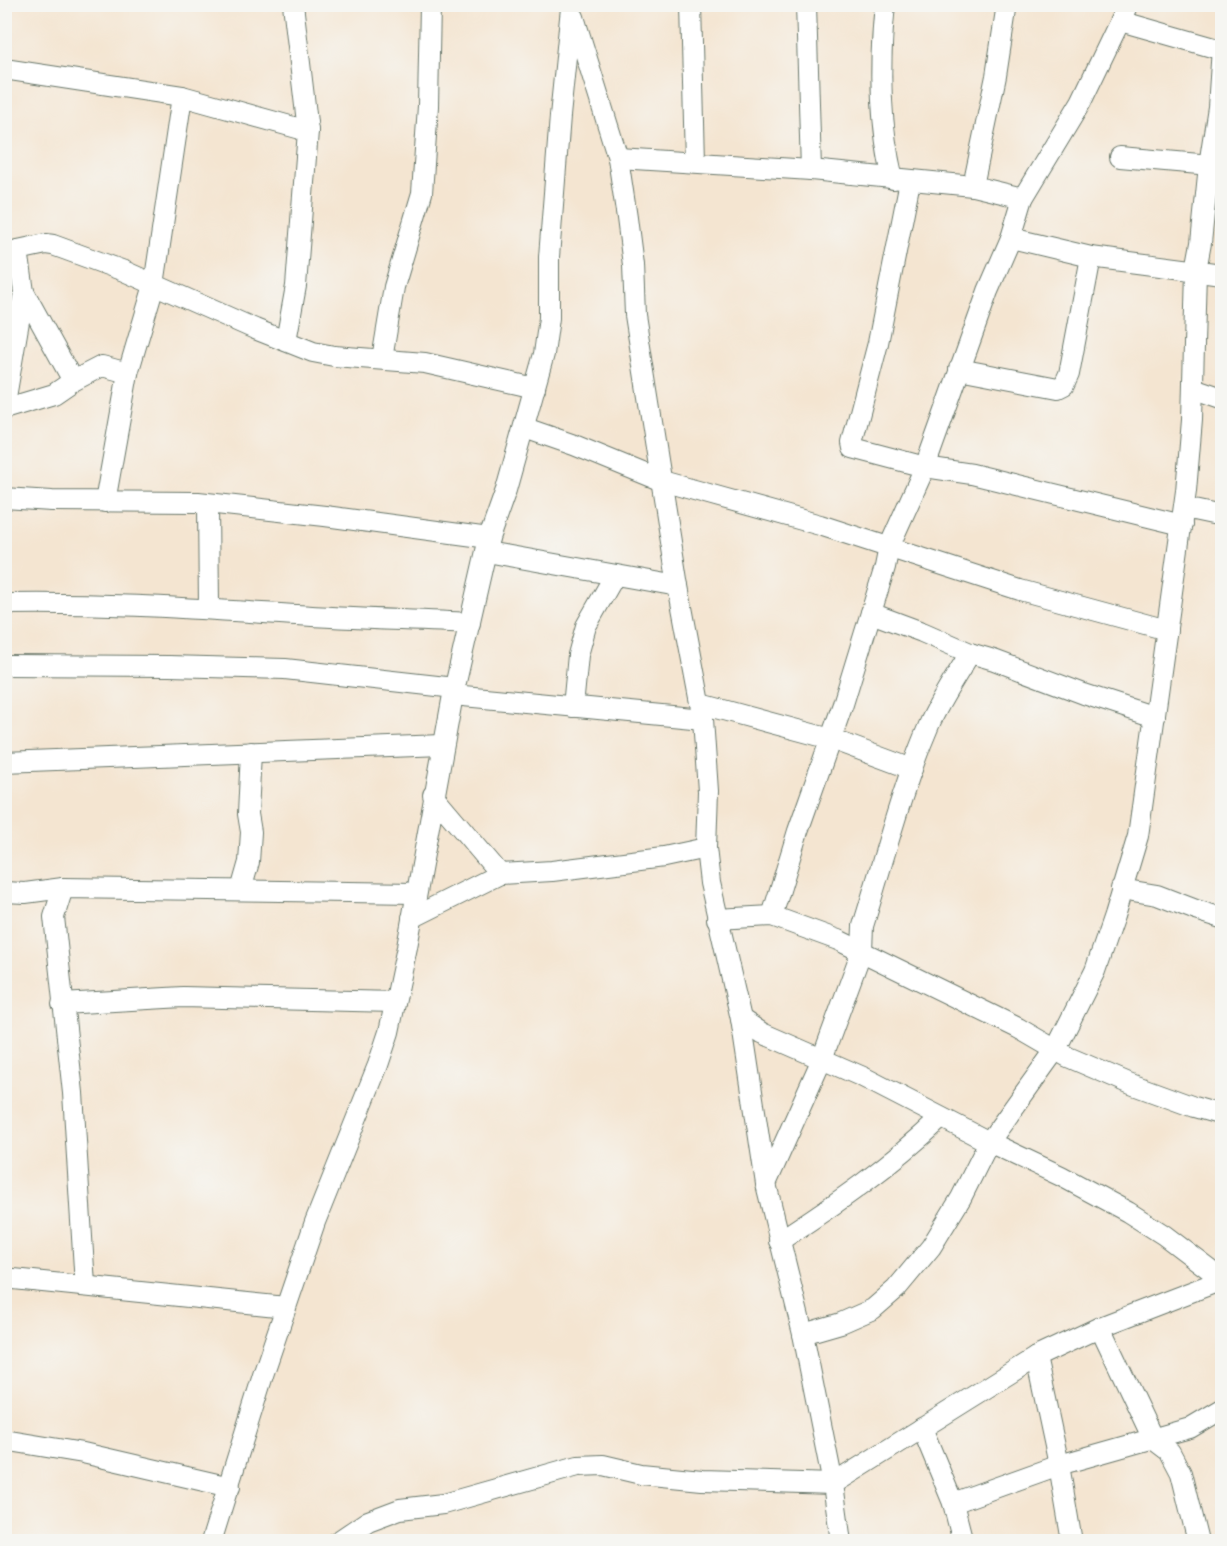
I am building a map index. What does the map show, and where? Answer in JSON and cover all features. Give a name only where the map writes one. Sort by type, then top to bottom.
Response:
[{"type":"street","points":[[286,341],[296,286],[308,131],[293,4]]},
{"type":"street","points":[[382,359],[394,287],[422,193],[428,106],[430,4]]},
{"type":"street","points":[[691,4],[695,162]]},
{"type":"street","points":[[806,4],[810,171]]},
{"type":"street","points":[[885,4],[882,31],[881,109],[886,147],[902,180],[878,343],[852,443],[855,450],[925,467],[972,474],[1183,516],[1222,516]]},
{"type":"street","points":[[973,186],[996,76],[1007,4]]},
{"type":"street","points":[[572,6],[618,158],[630,241],[635,315],[678,586],[702,712],[708,791],[706,848],[710,883],[741,1019],[766,1184],[803,1334],[833,1484],[841,1542]]},
{"type":"street","points":[[211,1542],[264,1372],[315,1222],[389,1032],[454,691],[488,545],[525,428],[544,354],[549,318],[552,222],[560,116],[572,6]]},
{"type":"street","points":[[772,916],[871,613],[889,547],[925,467],[988,291],[1011,238],[1023,198],[1081,102],[1124,13],[1222,49],[1216,166],[1196,270],[1192,420],[1183,516],[1138,836],[1095,971],[1056,1049],[989,1142],[962,1198],[931,1247],[896,1289],[873,1309],[841,1323],[803,1334]]},
{"type":"street","points":[[4,69],[182,96],[308,131]]},
{"type":"street","points":[[105,502],[128,373],[154,285],[182,96]]},
{"type":"street","points":[[1120,157],[1216,166]]},
{"type":"street","points":[[618,158],[810,171],[973,186],[1023,198]]},
{"type":"street","points":[[1011,238],[1091,257],[1222,274]]},
{"type":"street","points":[[73,381],[24,292],[11,251],[52,244],[124,271],[255,329],[314,352],[425,363],[535,388]]},
{"type":"street","points":[[959,369],[1058,388],[1064,385],[1069,374],[1091,257]]},
{"type":"street","points":[[24,292],[4,409],[54,394],[102,366],[128,373]]},
{"type":"street","points":[[1193,388],[1222,398]]},
{"type":"street","points":[[525,428],[574,445],[662,481],[810,522],[1020,590],[1167,630]]},
{"type":"street","points":[[4,498],[105,502],[172,501],[325,516],[488,545],[615,575],[678,586]]},
{"type":"street","points":[[208,504],[209,608]]},
{"type":"street","points":[[573,707],[578,655],[586,626],[615,575]]},
{"type":"street","points":[[4,604],[67,603],[209,608],[297,615],[470,623]]},
{"type":"street","points":[[871,613],[922,632],[970,654],[994,660],[1084,694],[1155,717]]},
{"type":"street","points":[[766,1184],[822,1059],[862,950],[863,926],[912,769],[930,724],[970,654]]},
{"type":"street","points":[[4,665],[285,669],[573,707],[702,712],[831,739],[912,769]]},
{"type":"street","points":[[4,762],[442,745]]},
{"type":"street","points":[[241,890],[249,862],[251,832],[248,814],[251,752]]},
{"type":"street","points":[[433,795],[500,874]]},
{"type":"street","points":[[412,918],[500,874],[552,871],[664,857],[706,848]]},
{"type":"street","points":[[4,892],[25,893],[63,888],[416,893]]},
{"type":"street","points":[[63,888],[54,917],[73,1093],[85,1285]]},
{"type":"street","points":[[1121,889],[1157,895],[1222,918]]},
{"type":"street","points":[[25,893],[54,917]]},
{"type":"street","points":[[717,919],[772,916],[862,950],[1028,1032],[1068,1057],[1100,1072],[1222,1115]]},
{"type":"street","points":[[62,1004],[183,997],[395,1002]]},
{"type":"street","points":[[741,1019],[762,1033],[822,1059],[1061,1176],[1128,1212],[1164,1235],[1222,1279]]},
{"type":"street","points":[[779,1241],[871,1178],[941,1118]]},
{"type":"street","points":[[4,1278],[286,1307]]},
{"type":"street","points":[[337,1542],[368,1521],[400,1509],[443,1504],[578,1466],[603,1465],[641,1474],[702,1480],[833,1484],[1036,1357],[1100,1328],[1222,1279]]},
{"type":"street","points":[[1100,1328],[1153,1439],[1170,1452],[1181,1473],[1198,1542]]},
{"type":"street","points":[[1036,1357],[1059,1465],[1072,1542]]},
{"type":"street","points":[[953,1503],[1059,1465],[1190,1428],[1222,1409]]},
{"type":"street","points":[[922,1428],[953,1503],[963,1542]]},
{"type":"street","points":[[4,1440],[83,1452],[230,1487]]}]
